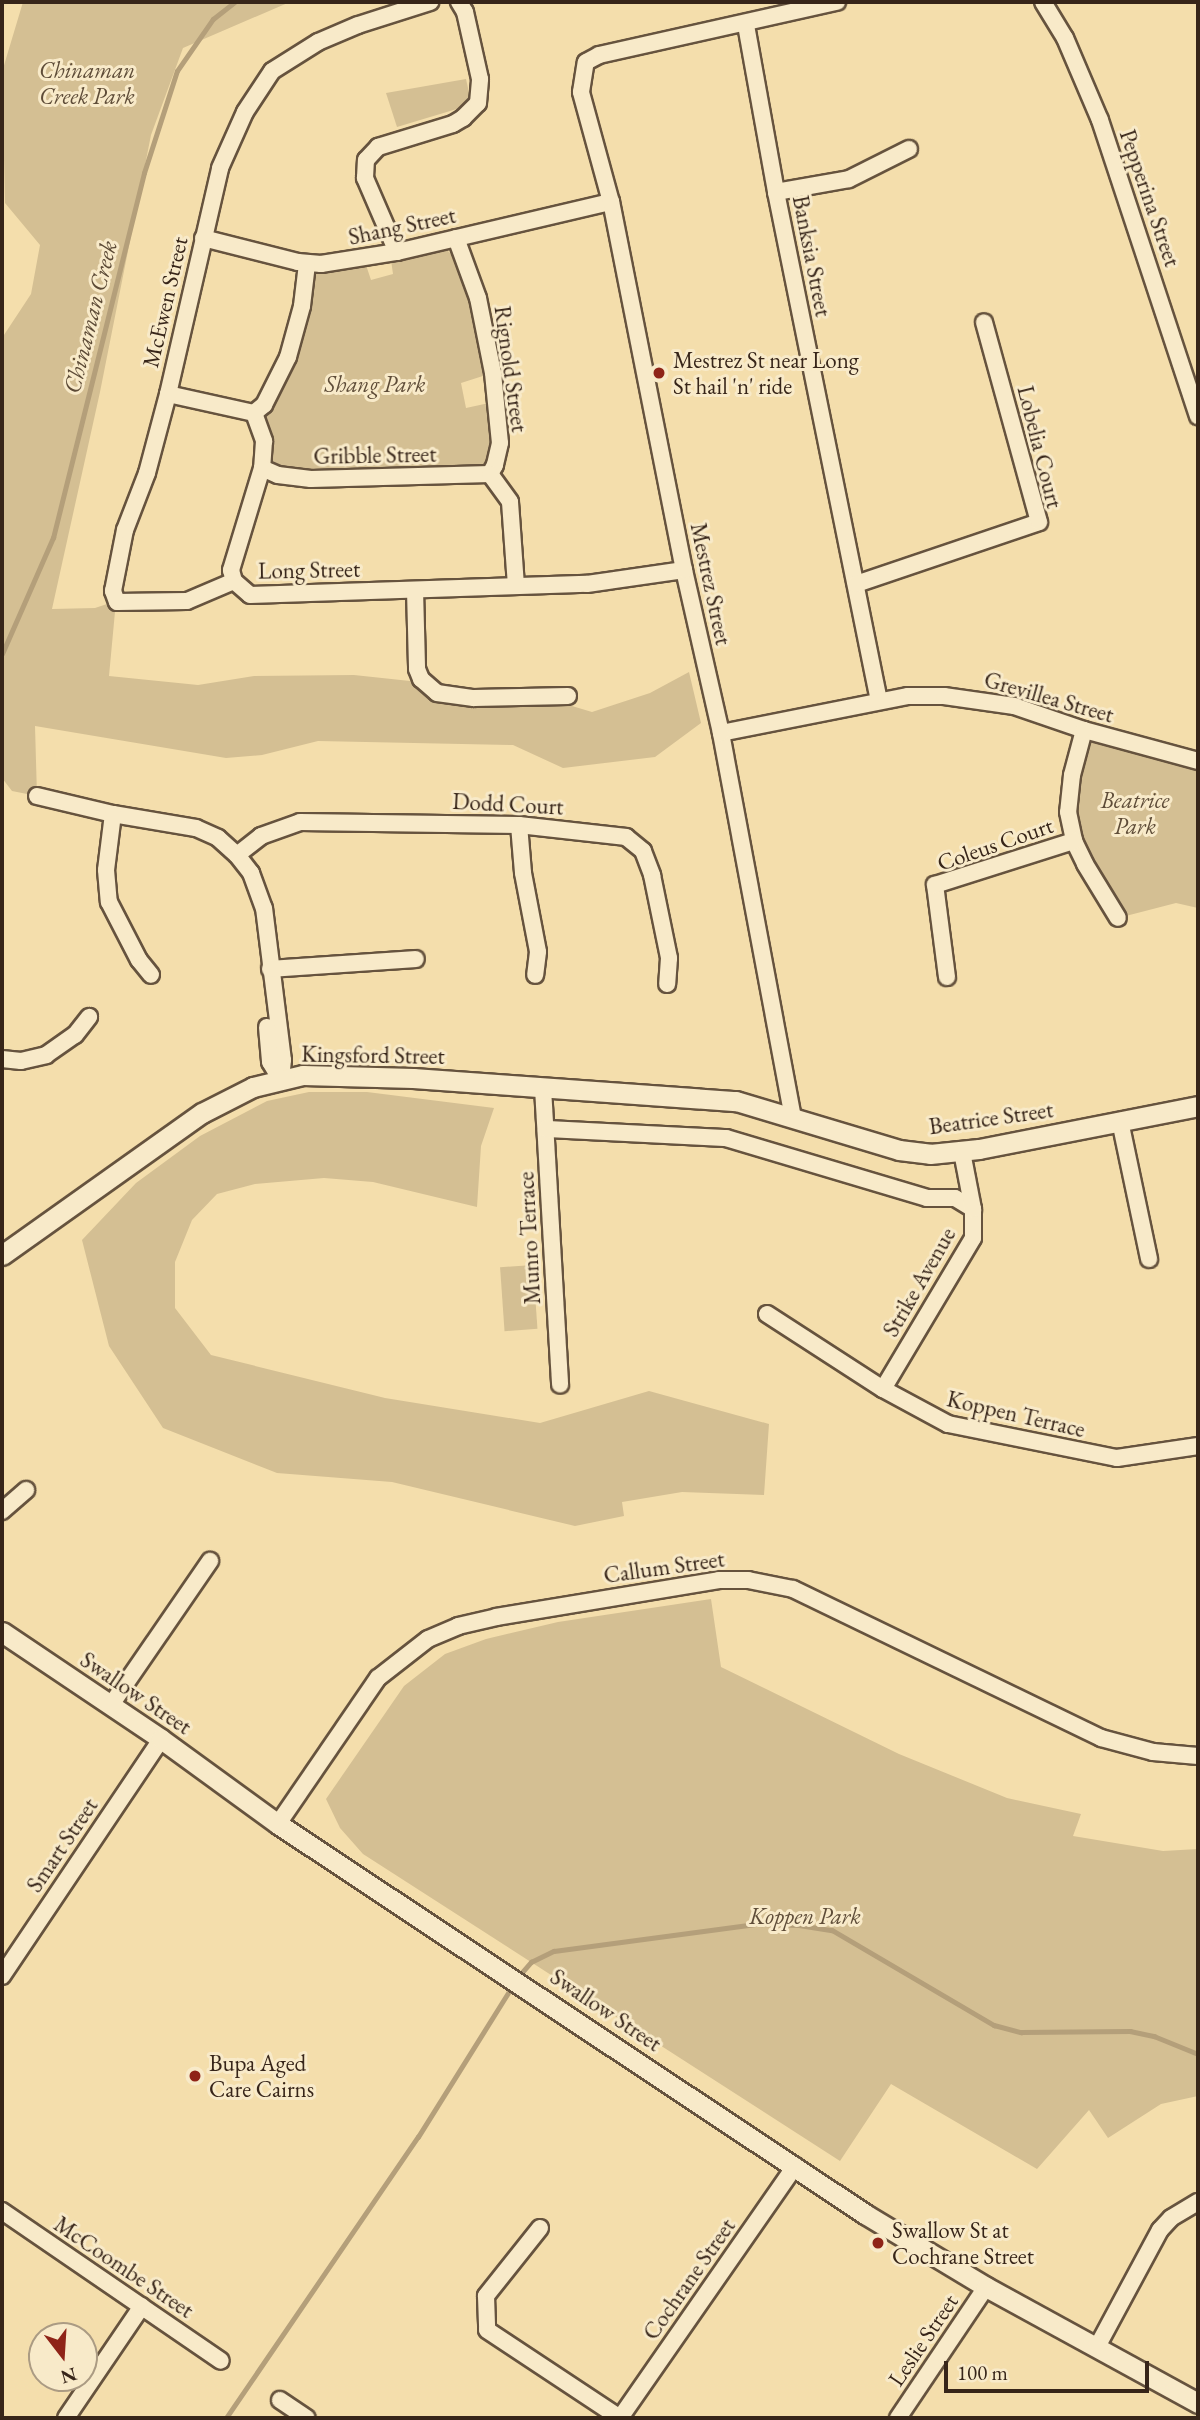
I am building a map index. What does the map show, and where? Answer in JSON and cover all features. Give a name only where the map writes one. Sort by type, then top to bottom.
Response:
[{"type":"street","name":"McEwen Street","points":[[234,581],[187,601],[117,603],[114,598],[117,563],[125,530],[147,473],[168,394],[215,185],[230,141],[257,91],[272,71],[318,42],[358,25],[430,2]]},
{"type":"street","points":[[397,252],[365,178],[366,160],[378,147],[453,124],[478,103],[480,79],[465,12],[459,2]]},
{"type":"street","points":[[746,25],[837,2]]},
{"type":"street","name":"Pepperina Street","points":[[1043,2],[1065,38],[1100,120],[1192,377],[1198,415]]},
{"type":"street","name":"Mestrez Street","points":[[746,25],[616,50],[586,62],[581,92],[611,202],[684,570],[721,733],[793,1118]]},
{"type":"street","name":"Banksia Street","points":[[746,25],[776,192],[879,701]]},
{"type":"street","points":[[776,192],[849,179],[909,149]]},
{"type":"street","name":"Shang Street","points":[[203,238],[307,264],[360,260],[611,202]]},
{"type":"street","name":"Rignold Street","points":[[456,238],[478,298],[493,373],[500,443],[490,474]]},
{"type":"street","points":[[168,394],[254,413],[264,405],[289,357],[302,306],[307,264]]},
{"type":"street","name":"Lobelia Court","points":[[856,584],[1038,522],[984,322]]},
{"type":"street","name":"Long Street","points":[[254,413],[264,441],[262,468],[233,558],[234,581],[250,595],[261,597],[608,583],[684,570]]},
{"type":"street","name":"Gribble Street","points":[[262,468],[278,475],[311,479],[490,474]]},
{"type":"street","points":[[490,474],[510,502],[516,585]]},
{"type":"street","points":[[415,590],[417,669],[421,679],[437,693],[474,698],[568,696]]},
{"type":"street","name":"Grevillea Street","points":[[721,733],[908,696],[977,699],[1014,706],[1084,730],[1198,761]]},
{"type":"street","points":[[1084,730],[1068,793],[1068,813],[1074,841],[1118,918]]},
{"type":"street","points":[[37,796],[113,814],[196,828],[218,838],[237,855],[251,873],[261,896],[270,969],[265,995],[268,1042],[271,1062],[281,1080]]},
{"type":"street","points":[[113,814],[106,870],[110,902],[139,960],[150,975]]},
{"type":"street","name":"Dodd Court","points":[[237,855],[261,836],[300,822],[519,825],[626,836],[643,851],[652,875],[669,958],[667,984]]},
{"type":"street","points":[[519,825],[523,873],[538,952],[535,975]]},
{"type":"street","name":"Coleus Court","points":[[947,978],[935,885],[1074,841]]},
{"type":"street","points":[[270,969],[416,960]]},
{"type":"street","points":[[2,1059],[21,1061],[46,1055],[75,1035],[89,1017]]},
{"type":"street","name":"Kingsford Street","points":[[2,1255],[202,1113],[253,1087],[281,1080],[331,1074],[736,1101],[793,1118]]},
{"type":"street","name":"Munro Terrace","points":[[542,1088],[560,1385]]},
{"type":"street","name":"Beatrice Street","points":[[793,1118],[899,1150],[930,1154],[962,1152],[1198,1106]]},
{"type":"street","points":[[1120,1121],[1149,1259]]},
{"type":"street","points":[[546,1129],[726,1138],[927,1198],[955,1198],[973,1209]]},
{"type":"street","name":"Strike Avenue","points":[[883,1389],[965,1253],[975,1225],[962,1152]]},
{"type":"street","name":"Koppen Terrace","points":[[767,1314],[883,1389],[948,1424],[1099,1456],[1136,1458],[1198,1446]]},
{"type":"street","points":[[2,1511],[26,1490]]},
{"type":"street","points":[[111,1705],[210,1561]]},
{"type":"street","name":"Callum Street","points":[[278,1824],[378,1678],[428,1639],[458,1626],[496,1617],[719,1580],[748,1580],[793,1589],[1101,1738],[1153,1752],[1198,1756]]},
{"type":"street","name":"Swallow Street","points":[[2,1632],[161,1739],[278,1824],[542,1996],[795,2166],[986,2287],[1198,2403]]},
{"type":"street","name":"Smart Street","points":[[2,1976],[161,1739]]},
{"type":"street","name":"Cochrane Street","points":[[620,2418],[795,2166]]},
{"type":"street","points":[[1097,2347],[1160,2230],[1171,2218],[1198,2202]]},
{"type":"street","name":"McCoombe Street","points":[[2,2211],[221,2361]]},
{"type":"street","points":[[540,2228],[486,2295],[487,2330],[620,2418]]},
{"type":"street","name":"Leslie Street","points":[[898,2418],[986,2287]]},
{"type":"street","points":[[66,2418],[142,2306]]},
{"type":"street","points":[[280,2400],[306,2418]]},
{"type":"green space","name":"Chinaman Creek Park","points":[[23,2],[290,2],[183,48],[151,135],[100,392],[52,609],[95,608],[116,601],[109,676],[198,685],[254,676],[354,675],[532,694],[592,712],[650,693],[689,672],[701,723],[655,757],[563,768],[513,745],[318,741],[262,755],[226,758],[35,726],[37,796],[12,791],[2,778],[2,338],[31,294],[40,245],[5,203],[2,72]]},
{"type":"green space","points":[[466,79],[470,97],[460,108],[397,127],[386,93]]},
{"type":"green space","name":"Shang Park","points":[[442,246],[456,258],[469,286],[486,375],[461,383],[466,408],[489,403],[496,443],[485,470],[283,472],[270,463],[264,413],[315,273],[320,270],[366,265],[371,280],[393,274],[391,260]]},
{"type":"green space","name":"Beatrice Park","points":[[1079,728],[1198,764],[1198,908],[1176,903],[1118,918],[1074,841]]},
{"type":"green space","points":[[309,1092],[367,1092],[494,1108],[481,1146],[477,1207],[373,1182],[324,1178],[255,1184],[217,1194],[192,1220],[175,1262],[175,1308],[211,1355],[385,1398],[540,1423],[649,1391],[769,1424],[764,1495],[682,1492],[622,1502],[624,1516],[575,1526],[392,1482],[277,1473],[163,1428],[109,1346],[82,1240],[136,1183],[200,1136],[267,1101]]},
{"type":"green space","points":[[533,1265],[537,1329],[505,1331],[500,1267]]},
{"type":"green space","name":"Koppen Park","points":[[711,1599],[721,1667],[899,1754],[1007,1798],[1081,1814],[1073,1836],[1163,1851],[1198,1849],[1198,2096],[1161,2104],[1108,2138],[1089,2110],[1037,2169],[891,2084],[840,2161],[363,1854],[340,1828],[326,1799],[404,1686],[445,1654],[486,1639],[558,1622]]},
{"type":"waterway","name":"Chinaman Creek","points":[[2,654],[53,538],[144,173],[177,71],[213,19],[235,2]]},
{"type":"waterway","points":[[518,1977],[531,1962],[554,1951],[757,1924],[799,1925],[832,1930],[994,2025],[1021,2032],[1130,2031],[1154,2036],[1198,2054]]},
{"type":"waterway","points":[[226,2418],[418,2137],[513,1985]]},
{"type":"place","name":"Mestrez St near Long St hail 'n' ride","points":[[659,373]]},
{"type":"place","name":"Bupa Aged Care Cairns","points":[[195,2076]]},
{"type":"place","name":"Swallow St at Cochrane Street","points":[[878,2243]]}]
